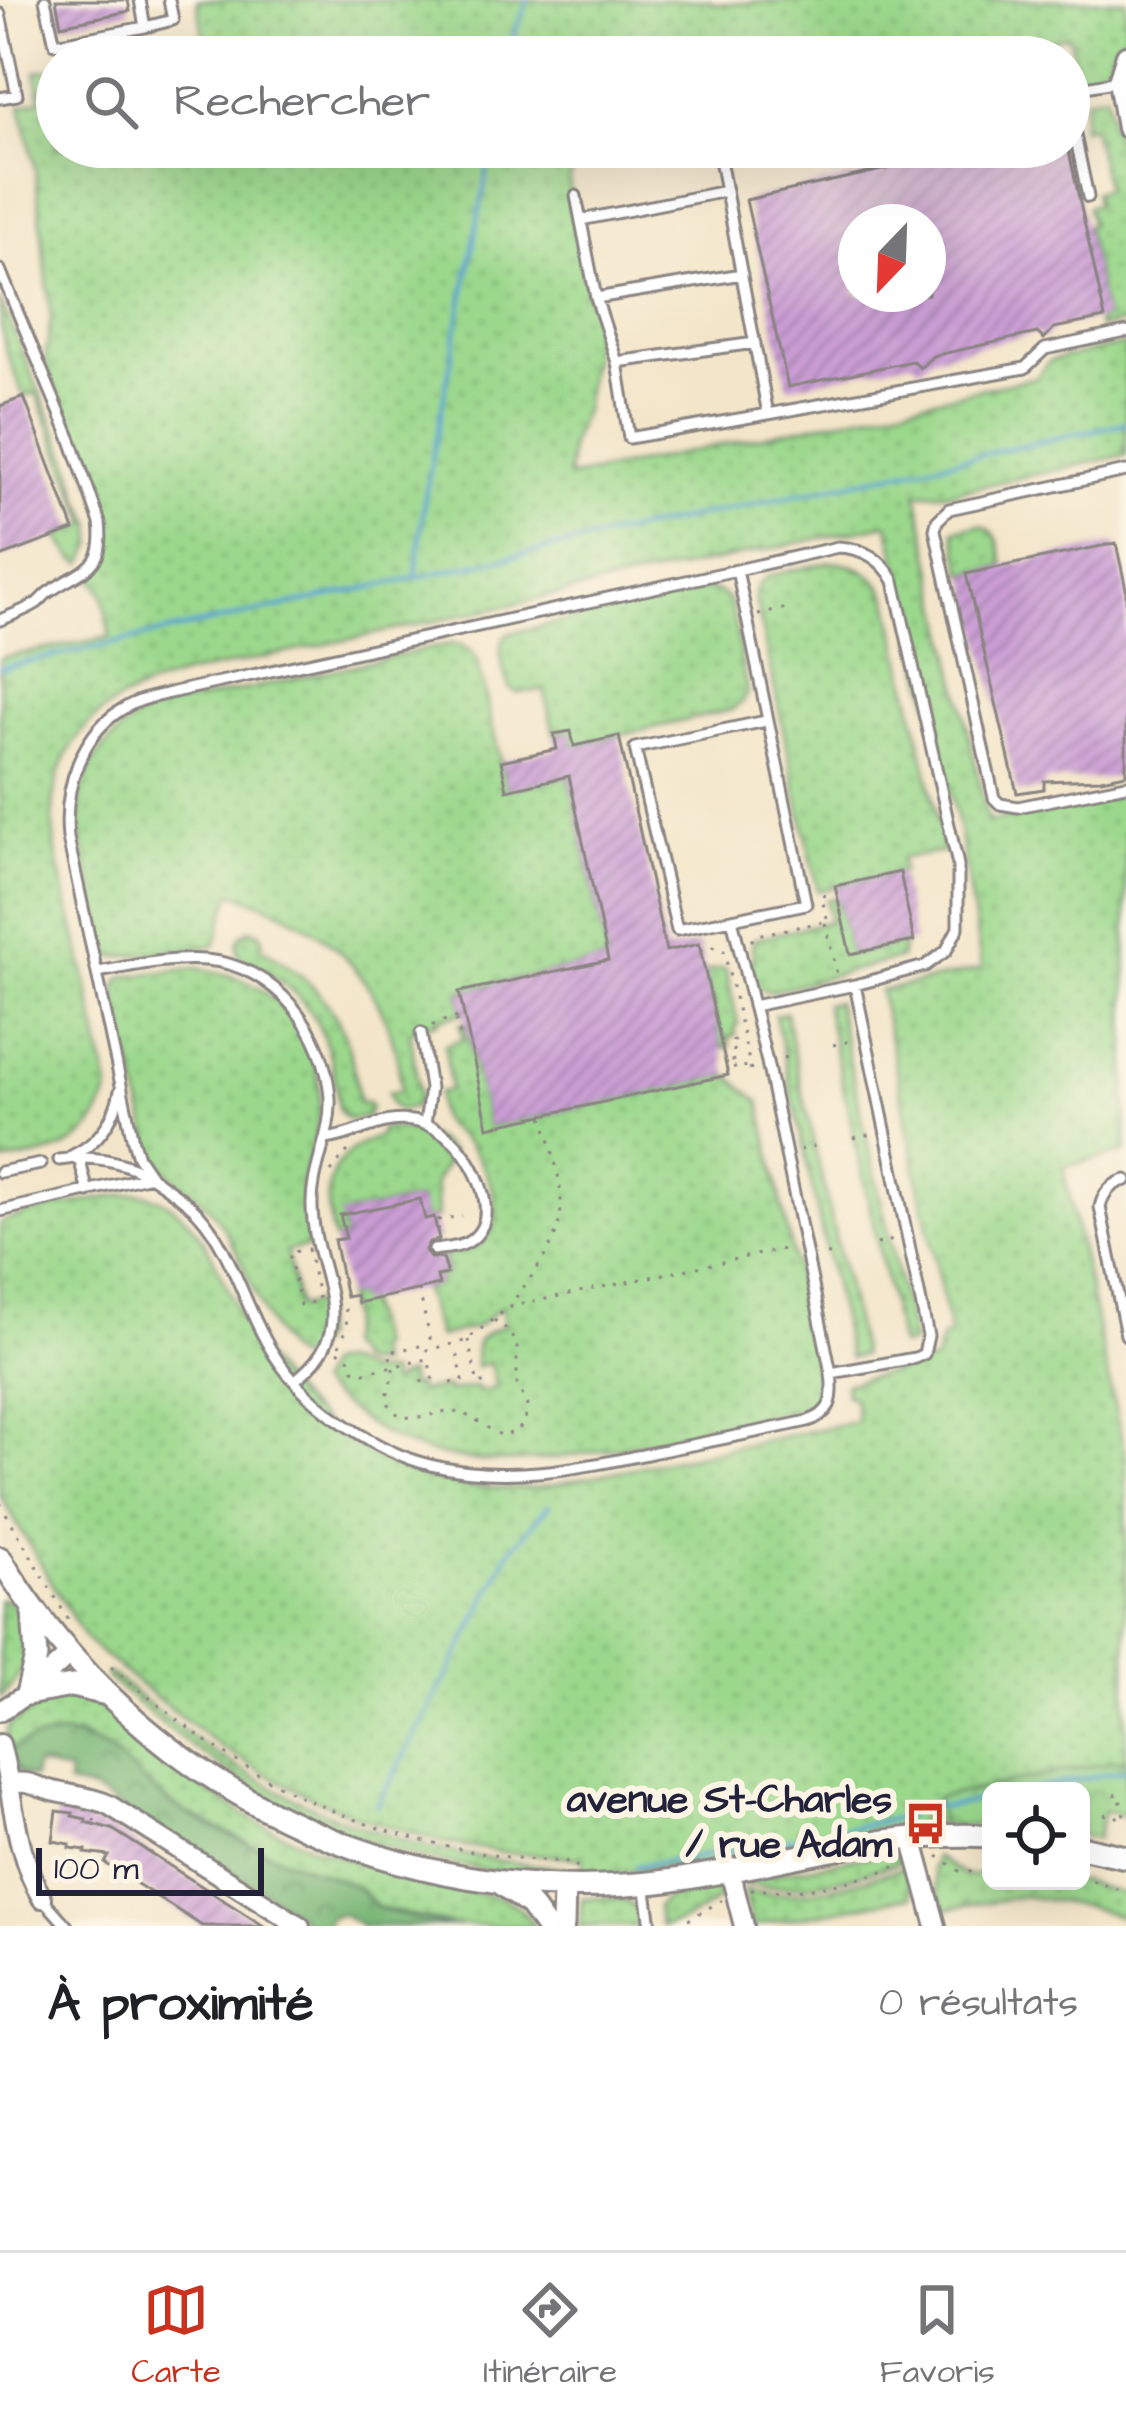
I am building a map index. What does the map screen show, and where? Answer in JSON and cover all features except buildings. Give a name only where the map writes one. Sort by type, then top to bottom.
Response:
[{"type":"street","points":[[1126,55],[1118,81],[1126,128]]},
{"type":"street","points":[[0,1558],[6,1582],[108,1694],[207,1774],[290,1823],[406,1865],[502,1884],[737,1880],[912,1838],[982,1836]]},
{"type":"street","points":[[27,1694],[37,1657],[32,1608]]},
{"type":"street","points":[[0,1712],[70,1654]]},
{"type":"street","points":[[27,1694],[72,1686],[108,1694]]},
{"type":"street","points":[[0,1744],[24,1857],[42,1898]]},
{"type":"street","points":[[10,1791],[49,1790],[110,1805],[300,1926]]},
{"type":"street","points":[[912,1838],[936,1926]]},
{"type":"street","points":[[1090,1848],[1126,1857]]},
{"type":"street","points":[[737,1880],[743,1926]]},
{"type":"street","points":[[562,1926],[571,1881]]},
{"type":"street","points":[[502,1884],[530,1905],[545,1926]]},
{"type":"lane","points":[[45,0],[53,36]]},
{"type":"lane","points":[[140,0],[146,27]]},
{"type":"lane","points":[[98,36],[173,20],[169,0]]},
{"type":"lane","points":[[0,14],[17,95],[0,98]]},
{"type":"lane","points":[[1090,86],[1118,81]]},
{"type":"lane","points":[[722,168],[768,414]]},
{"type":"lane","points":[[1082,168],[1088,197]]},
{"type":"lane","points":[[581,220],[726,191]]},
{"type":"lane","points":[[576,196],[596,298],[617,362],[629,438],[1025,368],[1045,349],[1126,332]]},
{"type":"lane","points":[[0,270],[71,440],[101,537],[96,560],[86,572],[0,620]]},
{"type":"lane","points":[[596,298],[742,274]]},
{"type":"lane","points":[[617,362],[755,343]]},
{"type":"lane","points":[[1126,471],[949,509],[935,530],[994,798],[1018,807],[1126,785]]},
{"type":"lane","points":[[151,1176],[138,1157],[68,838],[67,803],[78,765],[99,729],[128,706],[174,692],[850,548],[876,559],[894,581],[958,865],[958,928],[946,951],[925,966],[753,1006]]},
{"type":"lane","points":[[737,570],[806,904],[677,930],[634,748],[766,721]]},
{"type":"lane","points":[[121,1080],[117,1105],[99,1135],[78,1153],[59,1160],[124,1163],[190,1205],[223,1251],[264,1340],[294,1381],[348,1425],[398,1454],[453,1470],[515,1476],[572,1469],[808,1421],[827,1411],[832,1400],[831,1373],[733,920]]},
{"type":"lane","points":[[97,972],[157,962],[212,960],[244,970],[285,997],[312,1033],[330,1097],[311,1208],[333,1305],[332,1332],[319,1359],[294,1381]]},
{"type":"lane","points":[[831,1373],[915,1358],[923,1354],[928,1336],[854,985]]},
{"type":"lane","points":[[421,1033],[430,1088],[425,1124]]},
{"type":"lane","points":[[326,1139],[400,1119],[425,1124],[452,1140],[479,1184],[483,1225],[463,1245],[434,1250]]},
{"type":"lane","points":[[79,1158],[88,1192]]},
{"type":"lane","points":[[0,1172],[41,1164]]},
{"type":"lane","points":[[0,1211],[151,1176]]},
{"type":"lane","points":[[1126,1180],[1107,1191],[1100,1207],[1126,1335]]},
{"type":"lane","points":[[645,1883],[650,1926]]},
{"type":"lane","points":[[42,1898],[68,1926]]},
{"type":"path","points":[[0,406],[24,397]]},
{"type":"path","points":[[1117,549],[1126,548]]},
{"type":"path","points":[[760,615],[791,607]]},
{"type":"path","points":[[750,950],[757,935],[828,921],[821,896],[827,895]]},
{"type":"path","points":[[825,921],[837,973]]},
{"type":"path","points":[[700,950],[724,951],[751,1068],[735,1069],[730,1051],[735,1049],[733,1041],[744,1039]]},
{"type":"path","points":[[438,1022],[464,1016]]},
{"type":"path","points":[[455,1018],[461,1039]]},
{"type":"path","points":[[833,1045],[845,1042]]},
{"type":"path","points":[[784,1058],[794,1055]]},
{"type":"path","points":[[725,1063],[733,1062]]},
{"type":"path","points":[[429,1349],[468,1339],[508,1308],[554,1237],[561,1214],[559,1187],[544,1115]]},
{"type":"path","points":[[854,1138],[865,1136]]},
{"type":"path","points":[[327,1178],[356,1142]]},
{"type":"path","points":[[804,1149],[815,1146]]},
{"type":"path","points":[[437,1229],[438,1220],[462,1216]]},
{"type":"path","points":[[877,1244],[889,1241]]},
{"type":"path","points":[[508,1308],[788,1248]]},
{"type":"path","points":[[308,1249],[319,1301],[300,1305],[289,1252],[308,1249]]},
{"type":"path","points":[[827,1255],[838,1253]]},
{"type":"path","points":[[341,1288],[347,1328],[337,1350],[346,1355],[353,1369],[428,1359]]},
{"type":"path","points":[[419,1290],[433,1379],[420,1382]]},
{"type":"path","points":[[519,1293],[528,1303]]},
{"type":"path","points":[[429,1349],[425,1345],[389,1352],[394,1375],[388,1392],[392,1410],[422,1418],[463,1414],[495,1433],[513,1434],[525,1420],[527,1404],[517,1385],[517,1344],[494,1320]]},
{"type":"path","points":[[468,1339],[478,1384],[491,1381]]},
{"type":"path","points":[[451,1383],[463,1381],[456,1344]]},
{"type":"path","points":[[0,1503],[74,1629]]},
{"type":"path","points":[[100,1658],[214,1746],[303,1798],[372,1826],[448,1848],[572,1862],[578,1869],[571,1881]]},
{"type":"path","points":[[1105,1814],[1125,1819],[1119,1794],[1114,1795]]},
{"type":"path","points":[[92,1819],[98,1824]]},
{"type":"path","points":[[936,1855],[961,1872],[982,1871]]},
{"type":"path","points":[[737,1880],[774,1891],[814,1887],[904,1864]]},
{"type":"path","points":[[1090,1880],[1126,1892]]},
{"type":"path","points":[[678,1926],[723,1899]]},
{"type":"green space","points":[[197,0],[711,0],[713,4],[1126,0],[1126,32],[1115,44],[1105,72],[1090,75],[1090,36],[204,36]]},
{"type":"green space","points":[[1106,93],[1126,191],[1126,322],[1099,328],[1097,320],[1105,318],[1086,226],[1091,224],[1087,207],[1096,204],[1094,192],[1106,189],[1090,126],[1090,97]]},
{"type":"green space","points":[[36,102],[36,168],[574,168],[569,179],[571,212],[595,326],[584,409],[570,446],[568,478],[1037,377],[1049,361],[1126,344],[1126,455],[948,493],[917,493],[988,822],[1126,794],[1126,1152],[1063,1167],[1126,1460],[1126,1759],[1015,1782],[982,1782],[982,1789],[937,1798],[942,1825],[920,1817],[919,1825],[725,1863],[582,1876],[583,1858],[443,1842],[313,1798],[220,1746],[86,1640],[0,1495],[0,1223],[116,1196],[143,1194],[160,1199],[200,1235],[257,1348],[300,1401],[325,1424],[383,1460],[447,1483],[538,1488],[857,1421],[854,1398],[846,1395],[845,1384],[935,1361],[942,1338],[950,1335],[880,991],[982,969],[959,829],[886,524],[184,675],[113,704],[94,719],[66,756],[53,808],[57,858],[109,1088],[93,1124],[70,1145],[0,1163],[0,658],[110,637],[103,593],[93,580],[107,561],[111,540],[95,484],[45,362],[51,318],[35,167],[21,106]]},
{"type":"green space","points":[[0,299],[93,524],[94,544],[83,564],[58,536],[88,524],[36,393],[24,397],[3,338]]},
{"type":"green space","points":[[980,525],[995,536],[1004,566],[964,574],[954,530]]},
{"type":"green space","points":[[830,562],[866,572],[889,600],[945,852],[901,858],[902,872],[818,891],[755,597],[760,583],[771,575]]},
{"type":"green space","points":[[703,589],[719,592],[731,604],[747,692],[731,710],[574,746],[570,731],[554,734],[544,690],[517,693],[509,688],[501,653],[507,634]]},
{"type":"green space","points":[[451,644],[476,656],[507,789],[569,776],[608,960],[459,992],[463,1013],[410,1031],[419,1094],[415,1106],[400,1111],[388,1093],[401,1091],[396,1054],[371,990],[350,963],[298,920],[231,893],[215,946],[116,957],[107,952],[82,842],[81,801],[100,752],[125,728],[156,709]]},
{"type":"green space","points":[[837,897],[850,954],[904,943],[900,958],[769,992],[757,986],[750,963],[754,961],[754,939],[830,921],[826,900]]},
{"type":"green space","points":[[251,930],[260,932],[260,947],[303,978],[332,1011],[349,1051],[359,1103],[371,1107],[367,1117],[349,1120],[339,1111],[324,1037],[302,1001],[265,970],[240,957],[238,941]]},
{"type":"green space","points":[[197,968],[238,978],[267,994],[293,1020],[311,1053],[319,1117],[302,1189],[310,1246],[286,1251],[298,1307],[322,1302],[320,1339],[307,1357],[298,1359],[281,1344],[221,1224],[165,1168],[150,1143],[115,990],[122,977]]},
{"type":"green space","points":[[723,968],[738,1024],[736,1035],[728,1038],[730,1046],[722,1048],[705,972]]},
{"type":"green space","points":[[836,1002],[913,1344],[900,1346],[825,1004]]},
{"type":"green space","points":[[786,1013],[862,1355],[849,1358],[775,1015]]},
{"type":"green space","points":[[465,1023],[488,1127],[728,1075],[760,1102],[816,1366],[815,1402],[626,1446],[500,1462],[449,1457],[409,1446],[369,1425],[317,1384],[326,1364],[343,1362],[364,1372],[390,1374],[393,1384],[408,1374],[410,1386],[417,1386],[419,1392],[496,1388],[490,1363],[476,1366],[476,1349],[484,1335],[504,1325],[502,1306],[477,1327],[438,1337],[423,1289],[439,1285],[437,1276],[447,1274],[443,1256],[479,1245],[494,1224],[494,1196],[483,1167],[439,1113],[439,1092],[450,1090],[445,1045],[463,1039],[460,1024]]},
{"type":"green space","points":[[384,1128],[421,1133],[452,1154],[435,1181],[437,1217],[425,1219],[419,1199],[341,1215],[346,1238],[334,1240],[328,1205],[332,1176],[348,1153],[380,1136]]},
{"type":"green space","points":[[356,1295],[366,1301],[378,1365],[357,1363],[344,1345],[349,1320],[346,1297]]},
{"type":"green space","points":[[0,1600],[23,1620],[27,1647],[18,1675],[0,1697]]},
{"type":"green space","points":[[108,1673],[209,1749],[299,1801],[428,1847],[566,1867],[570,1877],[489,1871],[422,1857],[322,1823],[276,1801],[190,1745]]},
{"type":"green space","points":[[72,1695],[99,1705],[166,1764],[256,1822],[382,1870],[503,1898],[520,1908],[535,1926],[452,1925],[379,1908],[357,1887],[285,1861],[177,1808],[107,1748],[82,1737],[52,1735],[10,1750],[9,1725],[49,1700]]},
{"type":"green space","points":[[64,1734],[99,1746],[179,1809],[220,1831],[354,1886],[384,1910],[460,1926],[362,1926],[343,1914],[331,1916],[323,1926],[311,1926],[275,1898],[88,1789],[68,1785],[69,1772],[36,1765],[33,1778],[16,1769],[10,1750]]},
{"type":"green space","points":[[1126,1759],[1126,1816],[1104,1811],[1097,1839],[1090,1838],[1090,1782],[1014,1782]]},
{"type":"green space","points":[[982,1789],[982,1826],[942,1825],[936,1798]]},
{"type":"green space","points":[[893,1853],[902,1861],[825,1882],[785,1887],[745,1884],[753,1878]]},
{"type":"green space","points":[[935,1857],[965,1876],[982,1875],[982,1890],[1090,1890],[1090,1884],[1126,1895],[1126,1918],[1024,1896],[942,1910],[932,1867]]},
{"type":"green space","points":[[905,1867],[912,1896],[752,1926],[744,1891],[805,1892]]},
{"type":"green space","points":[[703,1887],[723,1895],[685,1919],[660,1926],[657,1908],[661,1903]]},
{"type":"green space","points":[[582,1898],[628,1902],[642,1926],[580,1926]]},
{"type":"waterway","points":[[514,36],[528,0]]},
{"type":"waterway","points":[[416,577],[424,501],[488,168]]},
{"type":"waterway","points":[[0,668],[1126,423]]},
{"type":"waterway","points":[[377,1806],[508,1553],[549,1505]]},
{"type":"waterway","points":[[1069,1782],[1126,1770]]},
{"type":"waterway","points":[[636,1866],[908,1816],[915,1807],[982,1800]]},
{"type":"place","name":"avenue St-Charles / rue Adam","points":[[926,1823]]}]
